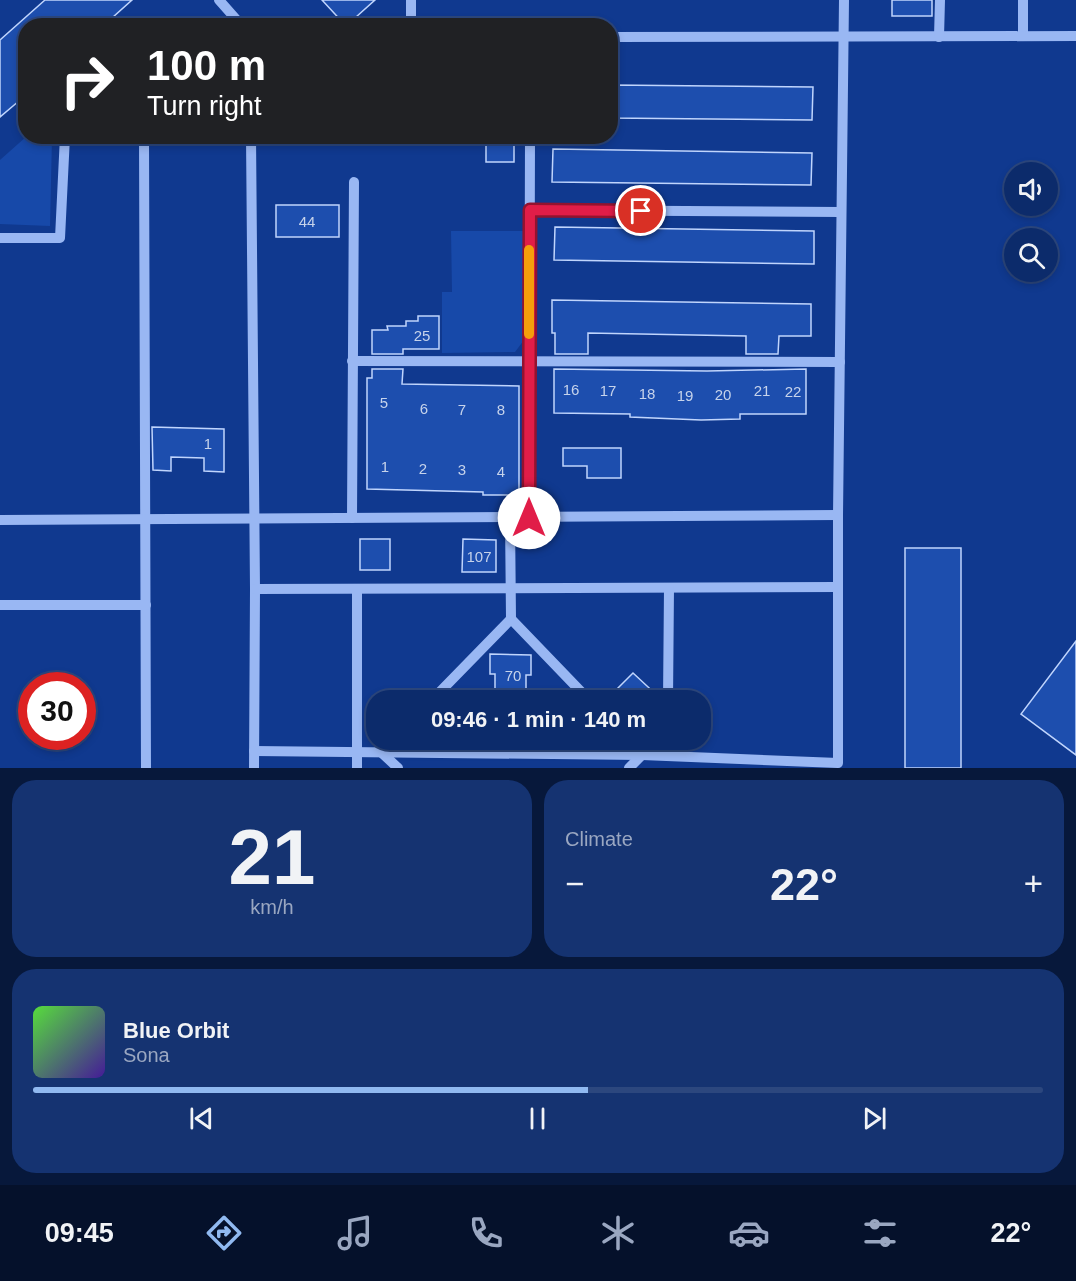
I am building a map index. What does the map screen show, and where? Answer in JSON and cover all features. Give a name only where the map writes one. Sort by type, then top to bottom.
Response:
[{"type":"street","points":[[219,0],[235,18]]},
{"type":"street","points":[[411,0],[411,18]]},
{"type":"street","points":[[254,751],[642,755],[668,756],[702,764],[838,763],[838,515],[844,0]]},
{"type":"street","points":[[939,37],[940,0]]},
{"type":"street","points":[[1023,0],[1023,36]]},
{"type":"street","points":[[618,38],[1076,36]]},
{"type":"street","points":[[0,238],[60,238],[64,144]]},
{"type":"street","points":[[144,144],[146,768]]},
{"type":"street","points":[[251,144],[255,518],[254,768]]},
{"type":"street","points":[[529,518],[530,144]]},
{"type":"street","points":[[352,518],[354,182]]},
{"type":"street","points":[[530,210],[842,212]]},
{"type":"street","points":[[352,361],[840,362]]},
{"type":"street","points":[[0,520],[838,515]]},
{"type":"street","points":[[510,518],[511,619],[579,690]]},
{"type":"street","points":[[255,589],[838,587]]},
{"type":"street","points":[[668,690],[669,588]]},
{"type":"street","points":[[357,589],[357,768]]},
{"type":"street","points":[[0,605],[146,604]]},
{"type":"street","points":[[442,690],[511,619]]},
{"type":"street","points":[[382,753],[385,750]]},
{"type":"street","points":[[637,750],[642,755]]},
{"type":"street","points":[[668,750],[668,756]]},
{"type":"street","points":[[382,753],[398,768]]},
{"type":"street","points":[[629,768],[642,755]]},
{"type":"shaded area","points":[[18,144],[52,144],[50,226],[0,224],[0,160]]},
{"type":"shaded area","points":[[451,231],[524,231],[524,340],[515,352],[442,353],[442,292],[452,292]]},
{"type":"building","points":[[45,0],[132,0],[112,18],[25,18]]},
{"type":"building","points":[[322,0],[375,0],[355,18],[339,18]]},
{"type":"building","points":[[892,0],[932,0],[932,16],[892,16]]},
{"type":"building","points":[[18,24],[18,102],[0,117],[0,40]]},
{"type":"building","points":[[618,85],[813,87],[812,120],[618,118]]},
{"type":"building","points":[[486,144],[514,144],[514,162],[486,162]]},
{"type":"building","points":[[553,149],[812,153],[811,185],[552,182]]},
{"type":"building","points":[[276,205],[339,205],[339,237],[276,237]]},
{"type":"building","points":[[555,227],[814,231],[814,264],[554,260]]},
{"type":"building","points":[[552,300],[811,304],[811,336],[779,336],[778,354],[746,354],[746,336],[588,333],[588,354],[555,354],[555,333],[552,333]]},
{"type":"building","points":[[418,316],[439,316],[439,349],[403,349],[403,354],[372,354],[372,330],[388,330],[387,326],[406,326],[406,321],[418,321]]},
{"type":"building","points":[[372,369],[403,369],[402,384],[519,386],[519,495],[367,489],[367,378],[372,378]]},
{"type":"building","points":[[554,369],[707,371],[806,369],[806,414],[740,414],[740,419],[701,420],[630,417],[630,414],[554,413]]},
{"type":"building","points":[[152,427],[224,429],[224,472],[204,471],[204,458],[171,457],[171,471],[153,470]]},
{"type":"building","points":[[563,448],[621,448],[621,478],[587,478],[587,466],[563,466]]},
{"type":"building","points":[[360,539],[390,539],[390,570],[360,570]]},
{"type":"building","points":[[463,539],[496,540],[496,572],[462,572]]},
{"type":"building","points":[[905,548],[961,548],[961,768],[905,768]]},
{"type":"building","points":[[1076,641],[1076,755],[1021,714]]},
{"type":"building","points":[[490,654],[531,655],[531,675],[526,675],[526,690],[495,690],[495,674],[490,674]]},
{"type":"building","points":[[633,673],[651,690],[616,690]]},
{"type":"slow traffic","points":[[529,250],[529,334]]},
{"type":"route","points":[[529,518],[530,210],[641,211]]}]
